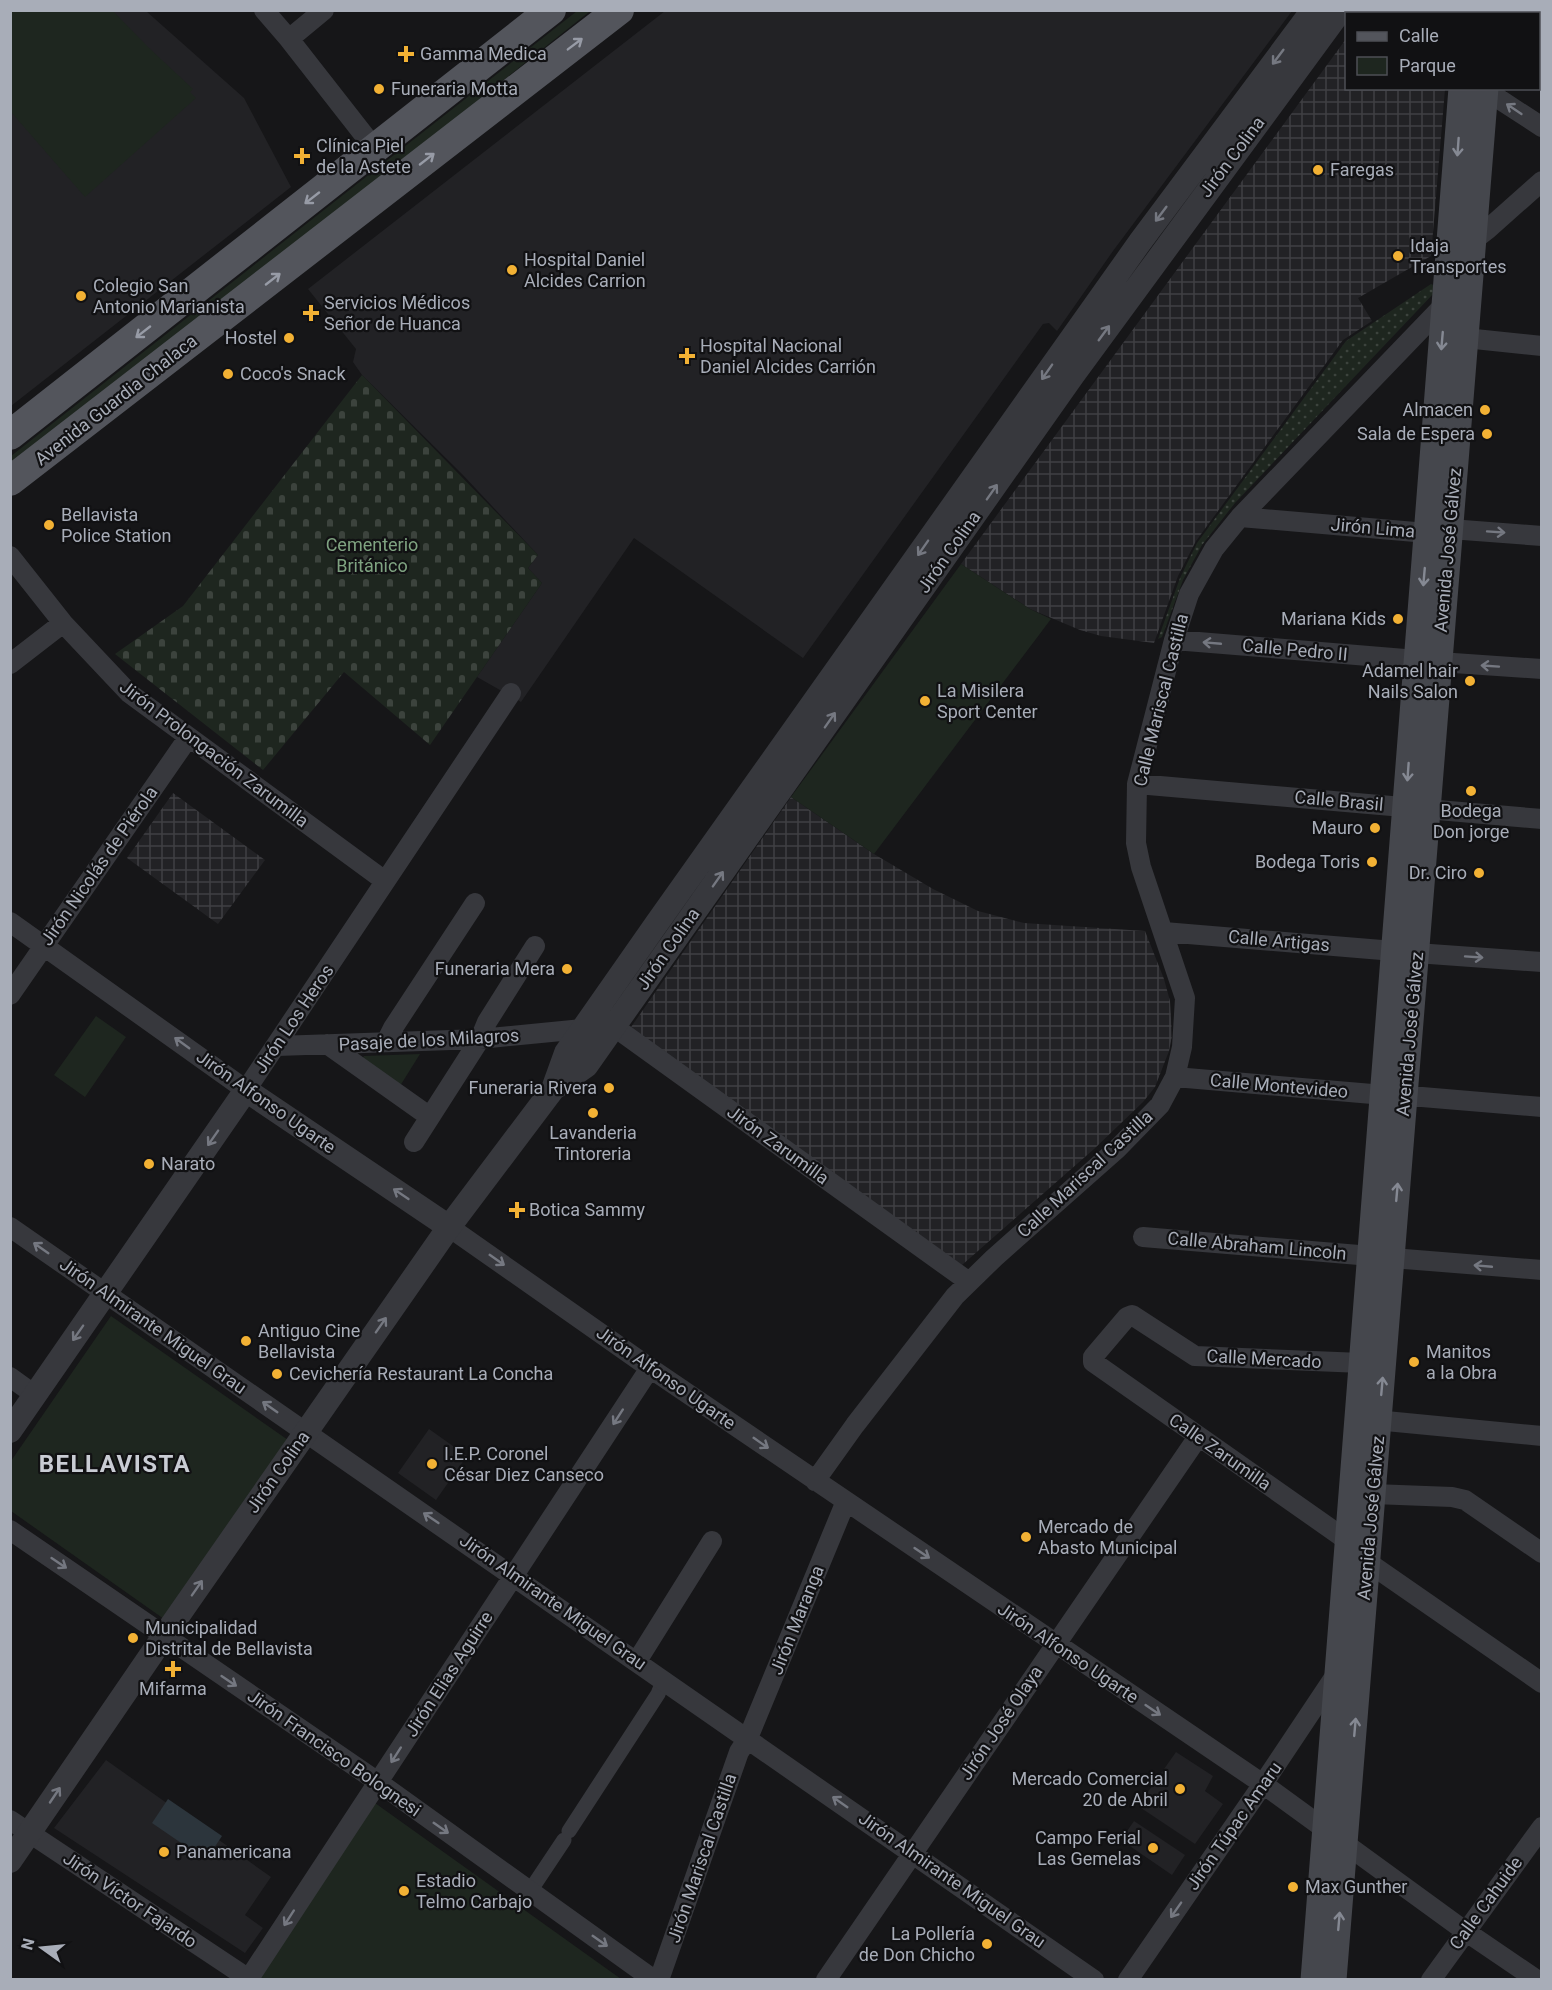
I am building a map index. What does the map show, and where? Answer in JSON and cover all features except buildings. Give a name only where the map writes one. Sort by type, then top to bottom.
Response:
[{"type":"main road","name":"Avenida Guardia Chalaca","points":[[10,435],[551,10]]},
{"type":"main road","name":"Avenida Guardia Chalaca","points":[[10,482],[619,10]]},
{"type":"main road","name":"Avenida José Gálvez","points":[[1439,531],[1446,303],[1462,90]]},
{"type":"main road","name":"Avenida José Gálvez","points":[[1314,1980],[1336,1836],[1439,531],[1465,338],[1485,90]]},
{"type":"main road","name":"Avenida José Gálvez","points":[[1334,1980],[1338,1671],[1357,1551],[1373,1494],[1362,1363],[1381,1257]]},
{"type":"street","points":[[264,10],[375,149]]},
{"type":"street","points":[[289,39],[324,10]]},
{"type":"street","name":"Jirón Colina","points":[[553,1089],[586,1066],[678,936],[770,764],[950,530],[1008,448],[1140,242],[1313,10]]},
{"type":"street","name":"Jirón Colina","points":[[1008,448],[1158,258],[1341,10]]},
{"type":"street","points":[[1491,90],[1499,99],[1542,127]]},
{"type":"street","points":[[1449,258],[1496,222],[1542,181]]},
{"type":"street","name":"Calle Mariscal Castilla","points":[[815,1481],[955,1296],[993,1258],[1118,1149],[1160,1105],[1175,1077],[1182,1047],[1185,998],[1141,867],[1136,843],[1137,784],[1174,640],[1189,594],[1214,549],[1240,517],[1446,303]]},
{"type":"street","points":[[1465,338],[1542,346]]},
{"type":"street","name":"Jirón Lima","points":[[1240,517],[1542,536]]},
{"type":"street","name":"Jirón Colina","points":[[10,1861],[20,1827],[164,1636],[449,1227],[553,1089],[566,1053],[581,1030],[657,923],[790,777],[950,530]]},
{"type":"street","name":"Jirón Prolongación Zarumilla","points":[[10,556],[63,623],[129,693],[385,881]]},
{"type":"street","points":[[10,664],[63,623]]},
{"type":"street","name":"Calle Pedro II","points":[[1174,640],[1542,669]]},
{"type":"street","name":"Jirón Los Heros","points":[[10,1431],[277,1046],[511,693]]},
{"type":"street","name":"Jirón Nicolás de Piérola","points":[[10,995],[188,738]]},
{"type":"street","points":[[770,764],[790,777]]},
{"type":"street","name":"Calle Brasil","points":[[1137,784],[1542,819]]},
{"type":"street","points":[[386,1042],[476,903]]},
{"type":"street","name":"Jirón Alfonso Ugarte","points":[[10,921],[246,1090],[449,1227],[650,1368],[1055,1645],[1263,1784],[1465,1931],[1537,1980]]},
{"type":"street","points":[[657,923],[678,936]]},
{"type":"street","name":"Calle Artigas","points":[[1164,932],[1542,962]]},
{"type":"street","points":[[414,1142],[480,1039],[487,1022],[535,946]]},
{"type":"street","points":[[581,1030],[613,1026]]},
{"type":"street","name":"Jirón Zarumilla","points":[[613,1026],[969,1282]]},
{"type":"street","name":"Pasaje de los Milagros","points":[[277,1046],[480,1039],[581,1030]]},
{"type":"street","points":[[327,1044],[430,1117]]},
{"type":"street","name":"Calle Montevideo","points":[[1175,1077],[1542,1107]]},
{"type":"street","name":"Jirón Almirante Miguel Grau","points":[[10,1227],[664,1679],[1094,1980]]},
{"type":"street","name":"Calle Abraham Lincoln","points":[[1143,1237],[1542,1270]]},
{"type":"street","name":"Calle Mercado","points":[[1093,1362],[1093,1357],[1127,1317],[1132,1315],[1196,1356],[1362,1363]]},
{"type":"street","name":"Calle Zarumilla","points":[[1093,1362],[1542,1683]]},
{"type":"street","name":"Jirón Elias Aguirre","points":[[249,1979],[650,1368]]},
{"type":"street","points":[[10,1377],[36,1395]]},
{"type":"street","points":[[1368,1420],[1542,1436]]},
{"type":"street","name":"Jirón José Olaya","points":[[826,1980],[1198,1437]]},
{"type":"street","points":[[1373,1494],[1452,1497],[1465,1500],[1542,1553]]},
{"type":"street","name":"Jirón Maranga","points":[[748,1738],[846,1501]]},
{"type":"street","name":"Jirón Francisco Bolognesi","points":[[10,1530],[378,1782],[657,1980]]},
{"type":"street","points":[[637,1661],[712,1541]]},
{"type":"street","name":"Jirón Túpac Amaru","points":[[1128,1980],[1338,1671]]},
{"type":"street","points":[[530,1891],[658,1694],[664,1679]]},
{"type":"street","name":"Jirón Mariscal Castilla","points":[[657,1980],[739,1752],[748,1738]]},
{"type":"street","name":"Jirón Víctor Fajardo","points":[[20,1827],[249,1979]]},
{"type":"street","name":"Calle Cahuide","points":[[1431,1980],[1542,1827]]},
{"type":"shaded area","name":"Colegio San Antonio Marianista","points":[[11,11],[146,11],[244,98],[291,187],[11,406]]},
{"type":"shaded area","name":"Hospital Nacional Daniel Alcides Carrión","points":[[665,11],[1292,11],[1113,251],[1057,331],[1049,323],[1043,324],[803,658],[634,538],[521,702],[477,677],[542,583],[528,568],[538,555],[462,474],[362,375],[353,362],[356,349],[308,289]]},
{"type":"shaded area","points":[[1345,40],[1345,90],[1445,90],[1431,256],[1358,298],[1372,321],[1343,340],[1196,541],[1178,576],[1154,643],[1101,636],[1080,630],[1030,609],[961,564]]},
{"type":"shaded area","points":[[173,793],[265,860],[218,924],[127,858]]},
{"type":"shaded area","points":[[791,797],[874,854],[933,889],[978,911],[1024,923],[1145,931],[1164,979],[1170,1001],[1172,1036],[1169,1051],[1155,1087],[1143,1102],[1094,1149],[962,1265],[629,1030]]},
{"type":"shaded area","name":"I.E.P. Coronel César Diez Canseco","points":[[429,1429],[467,1456],[436,1500],[398,1473]]},
{"type":"shaded area","name":"Mercado Comercial 20 de Abril","points":[[1176,1752],[1213,1776],[1205,1791],[1223,1804],[1195,1844],[1138,1806]]},
{"type":"shaded area","name":"Panamericana","points":[[106,1760],[271,1877],[245,1915],[263,1928],[245,1953],[54,1828]]},
{"type":"shaded area","points":[[168,1799],[222,1836],[206,1860],[152,1823]]},
{"type":"shaded area","name":"Campo Ferial Las Gemelas","points":[[1134,1821],[1185,1855],[1172,1875],[1121,1840]]},
{"type":"green space","points":[[10,11],[113,11],[193,89],[190,92],[196,98],[85,197],[11,112]]},
{"type":"green space","points":[[577,11],[589,12],[117,388],[11,467],[11,456]]},
{"type":"green space","points":[[1431,284],[1436,286],[1434,293],[1235,503],[1202,545],[1183,580],[1162,637],[1158,639],[1180,578],[1197,543],[1346,341]]},
{"type":"green space","name":"Cementerio Británico","points":[[362,375],[538,555],[528,568],[542,583],[430,745],[344,672],[263,770],[115,654],[183,606]]},
{"type":"green space","name":"La Misilera Sport Center","points":[[961,564],[1030,609],[1051,619],[874,854],[791,797]]},
{"type":"green space","points":[[96,1016],[126,1037],[85,1097],[54,1075]]},
{"type":"green space","points":[[420,1054],[400,1086],[360,1062],[364,1056]]},
{"type":"green space","points":[[111,1316],[288,1440],[164,1619],[11,1511],[11,1461]]},
{"type":"green space","name":"Estadio Telmo Carbajo","points":[[375,1803],[621,1979],[253,1980]]},
{"type":"place","name":"Gamma Medica","points":[[406,54]]},
{"type":"place","name":"Funeraria Motta","points":[[379,89]]},
{"type":"place","name":"Clínica Piel de la Astete","points":[[302,156]]},
{"type":"place","name":"Faregas","points":[[1318,170]]},
{"type":"place","name":"Idaja Transportes","points":[[1398,256]]},
{"type":"place","name":"Hospital Daniel Alcides Carrion","points":[[512,270]]},
{"type":"place","name":"Colegio San Antonio Marianista","points":[[81,296]]},
{"type":"place","name":"Servicios Médicos Señor de Huanca","points":[[311,313]]},
{"type":"place","name":"Hostel","points":[[289,338]]},
{"type":"place","name":"Hospital Nacional Daniel Alcides Carrión","points":[[687,356]]},
{"type":"place","name":"Coco's Snack","points":[[228,374]]},
{"type":"place","name":"Almacen","points":[[1485,410]]},
{"type":"place","name":"Sala de Espera","points":[[1487,434]]},
{"type":"place","name":"Bellavista Police Station","points":[[49,525]]},
{"type":"place","name":"Mariana Kids","points":[[1398,619]]},
{"type":"place","name":"Adamel hair Nails Salon","points":[[1470,681]]},
{"type":"place","name":"La Misilera Sport Center","points":[[925,701]]},
{"type":"place","name":"Bodega Don jorge","points":[[1471,791]]},
{"type":"place","name":"Mauro","points":[[1375,828]]},
{"type":"place","name":"Bodega Toris","points":[[1372,862]]},
{"type":"place","name":"Dr. Ciro","points":[[1479,873]]},
{"type":"place","name":"Funeraria Mera","points":[[567,969]]},
{"type":"place","name":"Funeraria Rivera","points":[[609,1088]]},
{"type":"place","name":"Lavanderia Tintoreria","points":[[593,1113]]},
{"type":"place","name":"Narato","points":[[149,1164]]},
{"type":"place","name":"Botica Sammy","points":[[517,1210]]},
{"type":"place","name":"Antiguo Cine Bellavista","points":[[246,1341]]},
{"type":"place","name":"Manitos a la Obra","points":[[1414,1362]]},
{"type":"place","name":"Cevichería Restaurant La Concha","points":[[277,1374]]},
{"type":"place","name":"I.E.P. Coronel César Diez Canseco","points":[[432,1464]]},
{"type":"place","name":"Mercado de Abasto Municipal","points":[[1026,1537]]},
{"type":"place","name":"Municipalidad Distrital de Bellavista","points":[[133,1638]]},
{"type":"place","name":"Mifarma","points":[[173,1669]]},
{"type":"place","name":"Mercado Comercial 20 de Abril","points":[[1180,1789]]},
{"type":"place","name":"Campo Ferial Las Gemelas","points":[[1153,1848]]},
{"type":"place","name":"Panamericana","points":[[164,1852]]},
{"type":"place","name":"Max Gunther","points":[[1293,1887]]},
{"type":"place","name":"Estadio Telmo Carbajo","points":[[404,1891]]},
{"type":"place","name":"La Pollería de Don Chicho","points":[[987,1944]]},
{"type":"district","name":"BELLAVISTA","points":[[115,1464]]}]
